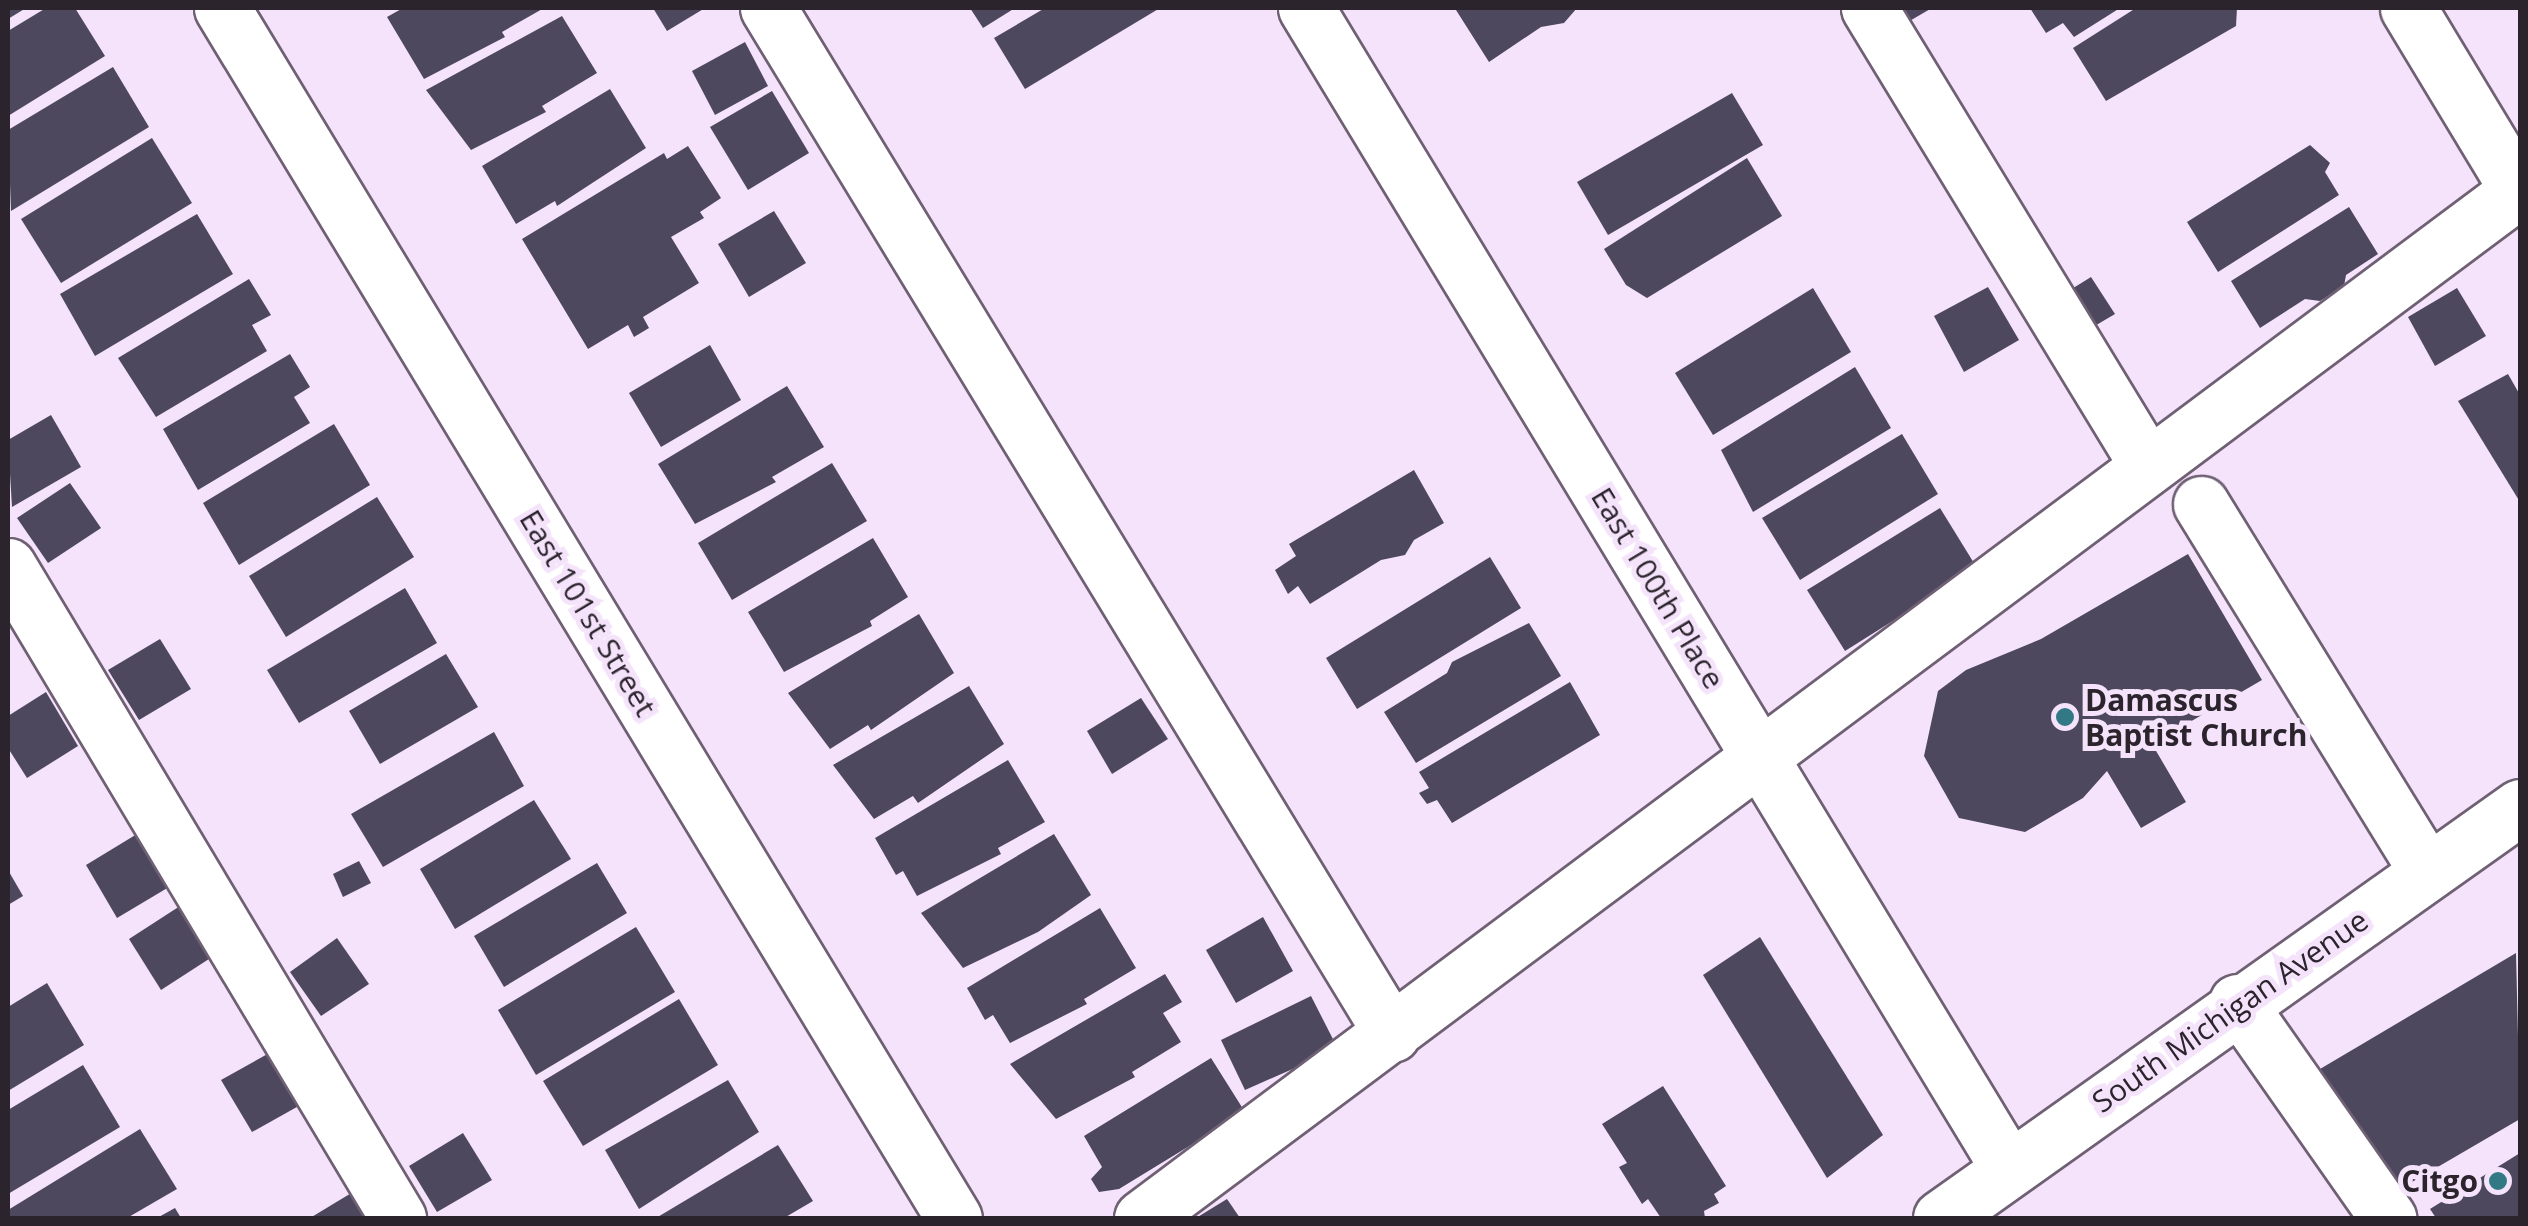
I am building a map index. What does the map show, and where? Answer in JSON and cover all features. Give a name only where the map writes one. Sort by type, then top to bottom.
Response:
[{"type":"street","name":"East 101st Street","points":[[222,8],[954,1218]]},
{"type":"street","points":[[768,8],[1392,1034]]},
{"type":"street","name":"East 100th Place","points":[[1306,8],[2009,1169]]},
{"type":"street","points":[[1869,8],[2146,463]]},
{"type":"street","points":[[1142,1218],[1762,760],[2146,463],[2520,191],[2408,8]]},
{"type":"street","points":[[2202,504],[2427,872]]},
{"type":"street","points":[[8,566],[398,1218]]},
{"type":"street","name":"South Michigan Avenue","points":[[1941,1218],[2237,1002],[2427,872],[2515,823]]},
{"type":"street","points":[[2237,1002],[2388,1218]]},
{"type":"building","points":[[8,8],[26,8],[8,19]]},
{"type":"building","points":[[46,8],[75,8],[105,56],[8,116],[8,31]]},
{"type":"building","points":[[403,8],[544,8],[502,32],[505,37],[424,79],[387,17]]},
{"type":"building","points":[[653,8],[705,8],[667,31]]},
{"type":"building","points":[[970,8],[1015,8],[983,28]]},
{"type":"building","points":[[1045,8],[1160,8],[1025,89],[994,38]]},
{"type":"building","points":[[1577,8],[1564,23],[1541,27],[1489,62],[1456,10]]},
{"type":"building","points":[[1882,8],[1932,8],[1894,30]]},
{"type":"building","points":[[2030,8],[2120,8],[2074,37],[2063,23],[2046,33]]},
{"type":"building","points":[[2136,8],[2237,8],[2236,26],[2106,101],[2073,48]]},
{"type":"building","points":[[562,16],[597,73],[542,106],[546,112],[471,150],[426,90]]},
{"type":"building","points":[[745,42],[768,86],[715,115],[692,71]]},
{"type":"building","points":[[113,67],[149,127],[11,211],[8,130]]},
{"type":"building","points":[[610,89],[646,148],[557,206],[555,201],[516,224],[482,166]]},
{"type":"building","points":[[772,91],[809,153],[748,190],[710,127]]},
{"type":"building","points":[[1732,93],[1763,145],[1608,235],[1577,182]]},
{"type":"building","points":[[152,138],[192,203],[61,283],[21,219]]},
{"type":"building","points":[[2310,145],[2330,163],[2325,172],[2339,195],[2218,272],[2187,222]]},
{"type":"building","points":[[688,146],[721,198],[700,212],[704,218],[671,237],[699,283],[643,317],[649,328],[634,337],[628,325],[588,349],[522,239],[664,153],[667,159]]},
{"type":"building","points":[[1747,158],[1782,216],[1647,298],[1626,285],[1604,249]]},
{"type":"building","points":[[2349,207],[2378,254],[2346,275],[2344,286],[2320,301],[2305,299],[2260,328],[2231,281]]},
{"type":"building","points":[[774,211],[806,263],[749,297],[718,244]]},
{"type":"building","points":[[197,214],[233,274],[95,356],[60,294]]},
{"type":"building","points":[[2091,277],[2115,314],[2076,337],[2054,300]]},
{"type":"building","points":[[249,279],[271,315],[252,325],[267,351],[156,417],[118,358]]},
{"type":"building","points":[[1988,287],[2019,340],[1964,372],[1934,316]]},
{"type":"building","points":[[1813,288],[1851,352],[1713,435],[1675,373]]},
{"type":"building","points":[[2457,288],[2486,336],[2435,366],[2408,317]]},
{"type":"building","points":[[710,345],[741,400],[661,447],[629,393]]},
{"type":"building","points":[[290,354],[310,387],[294,397],[310,423],[198,490],[163,429]]},
{"type":"building","points":[[1855,367],[1891,428],[1753,512],[1721,450]]},
{"type":"building","points":[[2508,374],[2520,395],[2520,502],[2458,401]]},
{"type":"building","points":[[787,386],[824,447],[772,477],[776,482],[695,524],[658,464]]},
{"type":"building","points":[[51,415],[81,467],[12,507],[8,440]]},
{"type":"building","points":[[334,424],[370,485],[239,565],[203,503]]},
{"type":"building","points":[[1902,434],[1938,494],[1800,580],[1762,518]]},
{"type":"building","points":[[832,463],[867,521],[732,600],[698,543]]},
{"type":"building","points":[[1414,470],[1444,523],[1414,540],[1405,555],[1381,560],[1310,604],[1298,586],[1288,594],[1275,570],[1296,556],[1289,544]]},
{"type":"building","points":[[70,483],[101,528],[48,563],[17,518]]},
{"type":"building","points":[[377,497],[414,557],[286,637],[249,576]]},
{"type":"building","points":[[1940,508],[1977,568],[1845,651],[1807,590]]},
{"type":"building","points":[[873,538],[908,597],[870,621],[872,626],[784,672],[748,612]]},
{"type":"building","name":"Damascus Baptist Church","points":[[2188,554],[2262,680],[2152,744],[2186,802],[2141,828],[2107,771],[2083,798],[2025,832],[1959,818],[1924,756],[1938,691],[1966,670],[2041,639]]},
{"type":"building","points":[[1490,557],[1521,608],[1357,709],[1326,658]]},
{"type":"building","points":[[405,588],[437,643],[299,723],[267,670]]},
{"type":"building","points":[[919,614],[954,673],[871,730],[868,725],[830,749],[788,693]]},
{"type":"building","points":[[1529,623],[1561,676],[1416,763],[1384,712],[1447,673],[1452,662]]},
{"type":"building","points":[[160,639],[191,689],[139,720],[108,670]]},
{"type":"building","points":[[446,654],[478,707],[380,764],[349,711]]},
{"type":"building","points":[[1570,682],[1600,735],[1452,823],[1437,800],[1427,804],[1419,793],[1429,788],[1419,772]]},
{"type":"building","points":[[969,686],[1004,744],[918,803],[913,796],[874,819],[833,765]]},
{"type":"building","points":[[46,692],[78,746],[27,778],[8,748],[8,716]]},
{"type":"building","points":[[1141,698],[1168,739],[1112,774],[1087,731]]},
{"type":"building","points":[[494,732],[524,786],[383,867],[351,814]]},
{"type":"building","points":[[1008,760],[1045,822],[998,848],[1001,854],[917,896],[903,871],[896,875],[875,838]]},
{"type":"building","points":[[534,800],[571,859],[455,929],[420,869]]},
{"type":"building","points":[[137,834],[169,887],[117,918],[86,865]]},
{"type":"building","points":[[1054,834],[1091,895],[1038,932],[963,968],[921,913]]},
{"type":"building","points":[[359,861],[371,883],[343,897],[333,874]]},
{"type":"building","points":[[597,863],[627,913],[504,987],[474,936]]},
{"type":"building","points":[[8,870],[23,896],[8,905]]},
{"type":"building","points":[[180,906],[212,957],[161,990],[129,939]]},
{"type":"building","points":[[1100,908],[1136,968],[1084,999],[1087,1004],[1010,1043],[993,1015],[985,1020],[967,988]]},
{"type":"building","points":[[1263,917],[1293,971],[1236,1003],[1206,950]]},
{"type":"building","points":[[636,927],[675,992],[536,1075],[498,1010]]},
{"type":"building","points":[[1760,937],[1883,1135],[1827,1178],[1703,975]]},
{"type":"building","points":[[337,938],[369,984],[321,1016],[290,972]]},
{"type":"building","name":"Citgo","points":[[2516,953],[2520,1119],[2388,1196],[2315,1072]]},
{"type":"building","points":[[1165,974],[1182,1002],[1163,1013],[1181,1042],[1132,1072],[1135,1077],[1056,1119],[1010,1064]]},
{"type":"building","points":[[47,983],[84,1045],[8,1091],[8,1007]]},
{"type":"building","points":[[1311,996],[1338,1049],[1245,1090],[1221,1040]]},
{"type":"building","points":[[679,999],[718,1065],[583,1146],[543,1081]]},
{"type":"building","points":[[273,1051],[304,1103],[252,1132],[221,1080]]},
{"type":"building","points":[[1211,1058],[1245,1112],[1119,1189],[1099,1192],[1091,1179],[1102,1167],[1084,1136]]},
{"type":"building","points":[[83,1065],[120,1127],[8,1194],[8,1110]]},
{"type":"building","points":[[728,1080],[759,1132],[639,1209],[605,1150]]},
{"type":"building","points":[[1663,1086],[1726,1186],[1714,1194],[1719,1203],[1704,1211],[1705,1218],[1661,1218],[1648,1199],[1642,1204],[1619,1167],[1627,1163],[1602,1124]]},
{"type":"building","points":[[140,1129],[177,1189],[127,1218],[8,1218],[8,1210]]},
{"type":"building","points":[[463,1133],[492,1180],[437,1212],[409,1166]]},
{"type":"building","points":[[778,1145],[813,1201],[784,1218],[656,1218]]},
{"type":"building","name":"Citgo","points":[[2520,1153],[2520,1218],[2436,1218],[2430,1209]]},
{"type":"building","points":[[353,1192],[370,1218],[310,1218]]},
{"type":"building","points":[[1227,1199],[1240,1218],[1196,1218]]},
{"type":"building","points":[[175,1208],[181,1218],[157,1218]]},
{"type":"place","name":"Damascus Baptist Church","points":[[2065,717]]},
{"type":"place","name":"Citgo","points":[[2498,1181]]}]
